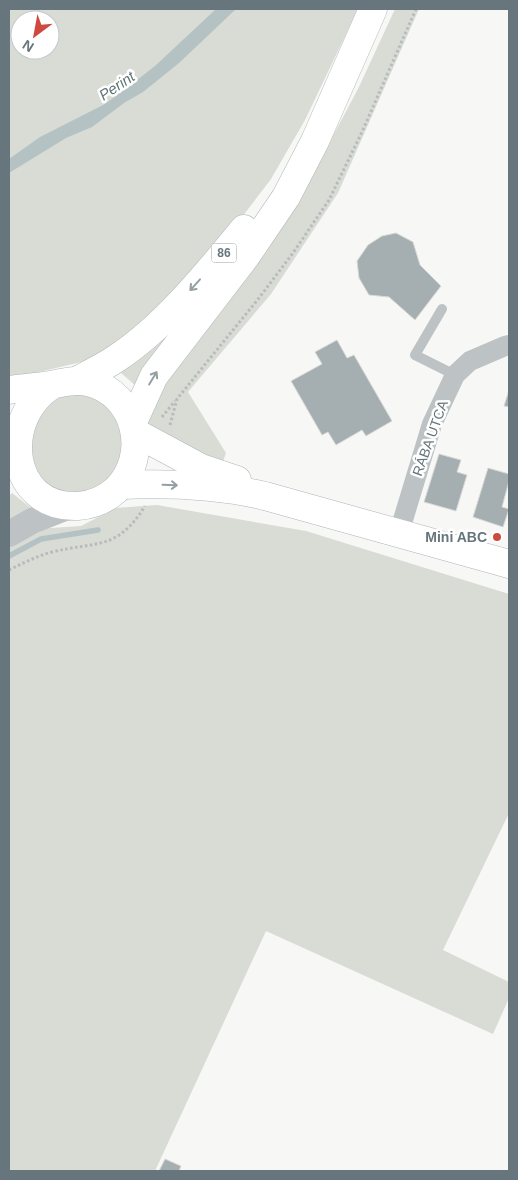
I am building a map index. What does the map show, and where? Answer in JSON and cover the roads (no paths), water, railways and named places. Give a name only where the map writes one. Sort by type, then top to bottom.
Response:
[{"type":"main road","name":"86","points":[[134,428],[154,376],[246,256],[286,197],[315,141],[373,9]]},
{"type":"main road","name":"86","points":[[9,390],[64,383],[88,382],[110,393],[120,401],[134,428],[137,444],[134,461],[121,485],[103,499],[93,503],[70,506],[59,504],[39,495],[23,479],[11,458],[12,437],[18,415],[32,396],[64,383],[118,358],[147,334],[220,258],[263,206],[337,91]]},
{"type":"main road","points":[[134,428],[169,451],[201,468],[316,510]]},
{"type":"main road","points":[[121,485],[159,485],[240,490],[509,564]]},
{"type":"street","name":"RÁBA UTCA","points":[[399,533],[432,424],[455,375],[470,361],[509,345]]},
{"type":"street","points":[[9,534],[32,521],[70,506]]},
{"type":"lane","points":[[442,309],[415,355],[455,375]]},
{"type":"waterway","points":[[9,556],[41,539],[98,530]]},
{"type":"place","name":"Mini ABC","points":[[497,537]]},
{"type":"water label","name":"Perint","points":[[117,86]]}]
